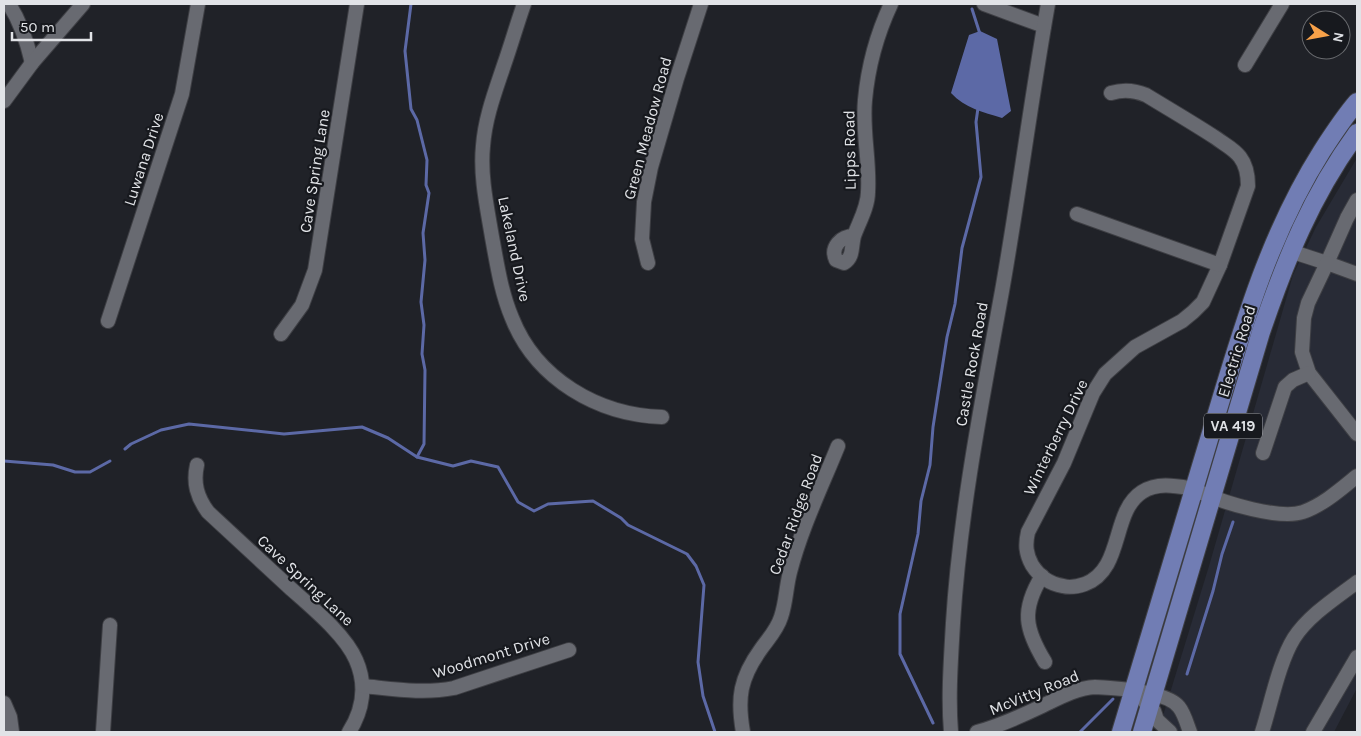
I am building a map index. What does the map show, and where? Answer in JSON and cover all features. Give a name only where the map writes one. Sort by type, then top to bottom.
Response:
[{"type":"main road","name":"Electric Road","points":[[1121,732],[1260,274],[1291,204],[1308,173],[1357,102]]},
{"type":"main road","name":"Electric Road","points":[[1142,732],[1261,332],[1290,251],[1308,212],[1326,180],[1357,133]]},
{"type":"street","points":[[9,4],[18,17],[26,36],[32,63]]},
{"type":"street","points":[[4,101],[32,63],[82,4]]},
{"type":"street","name":"Luwana Drive","points":[[108,321],[182,94],[198,4]]},
{"type":"street","name":"Cave Spring Lane","points":[[281,334],[302,304],[315,270],[357,4]]},
{"type":"street","name":"Lakeland Drive","points":[[524,4],[489,109],[482,154],[495,252],[504,295],[512,318],[523,340],[534,357],[558,380],[586,399],[633,414],[662,416]]},
{"type":"street","name":"Green Meadow Road","points":[[648,263],[642,239],[644,202],[676,78],[701,4]]},
{"type":"street","name":"Lipps Road","points":[[854,236],[868,194],[864,122],[865,99],[880,29],[891,4]]},
{"type":"street","points":[[984,4],[1044,26]]},
{"type":"street","name":"Castle Rock Road","points":[[951,732],[950,678],[960,539],[970,470],[1017,205],[1048,4]]},
{"type":"street","points":[[1245,65],[1282,4]]},
{"type":"street","name":"Winterberry Drive","points":[[1111,93],[1127,90],[1146,95],[1210,134],[1240,157],[1248,176],[1248,186],[1220,266],[1202,302],[1182,320],[1135,346],[1106,374],[1093,393],[1064,463],[1028,532],[1026,542],[1028,558],[1042,576],[1057,585],[1067,587],[1080,586],[1098,576],[1110,559],[1125,516],[1135,498],[1137,487],[1146,480],[1162,477],[1181,481],[1194,490]]},
{"type":"street","points":[[1357,200],[1308,303],[1304,318],[1302,352],[1309,373],[1357,434]]},
{"type":"street","points":[[1077,214],[1220,266]]},
{"type":"street","points":[[1290,251],[1357,274]]},
{"type":"street","points":[[1264,453],[1285,387],[1293,380],[1309,373]]},
{"type":"street","name":"Cedar Ridge Road","points":[[743,732],[740,713],[742,682],[748,669],[775,631],[781,619],[790,572],[804,531],[838,446]]},
{"type":"street","name":"Cave Spring Lane","points":[[197,465],[195,483],[198,494],[208,512],[313,609],[349,646],[361,673],[363,686],[362,704],[349,732]]},
{"type":"street","points":[[1194,490],[1212,497],[1264,511],[1294,514],[1314,507],[1357,476]]},
{"type":"street","points":[[1042,576],[1030,599],[1028,610],[1032,636],[1045,662]]},
{"type":"street","points":[[1262,732],[1283,660],[1295,636],[1306,623],[1357,582]]},
{"type":"street","points":[[103,732],[110,625]]},
{"type":"street","name":"Woodmont Drive","points":[[363,686],[421,692],[438,691],[454,688],[569,650]]},
{"type":"street","points":[[1314,732],[1357,657]]},
{"type":"street","name":"McVitty Road","points":[[977,732],[1010,721],[1068,694],[1088,688],[1119,689],[1133,692]]},
{"type":"street","points":[[1133,692],[1152,701],[1172,700],[1180,707],[1190,732]]},
{"type":"street","points":[[1152,701],[1157,720],[1170,732]]},
{"type":"street","points":[[4,703],[10,717],[12,732]]},
{"type":"shaded area","points":[[1357,158],[1357,688],[1334,732],[1158,732],[1209,566],[1293,275],[1316,227]]},
{"type":"water","points":[[980,31],[997,39],[1011,111],[1002,118],[968,106],[951,93],[969,35]]},
{"type":"waterway","points":[[411,4],[405,51],[411,109],[417,120],[427,160],[426,185],[429,193],[423,233],[425,260],[421,302],[424,325],[422,354],[425,370],[424,444],[417,457]]},
{"type":"waterway","points":[[972,9],[980,34]]},
{"type":"waterway","points":[[933,723],[900,654],[900,614],[918,534],[921,501],[930,465],[933,427],[947,337],[955,304],[962,248],[981,177],[976,122],[978,108]]},
{"type":"waterway","points":[[125,449],[131,444],[161,430],[189,424],[284,434],[362,427],[388,438],[417,457],[453,466],[471,461],[498,467],[518,502],[534,511],[548,504],[593,501],[621,518],[628,525],[687,554],[696,566],[704,585],[698,662],[703,696],[715,732]]},
{"type":"waterway","points":[[4,461],[53,465],[75,472],[90,472],[110,461]]},
{"type":"waterway","points":[[1187,674],[1233,522]]},
{"type":"waterway","points":[[1080,732],[1113,699]]}]
